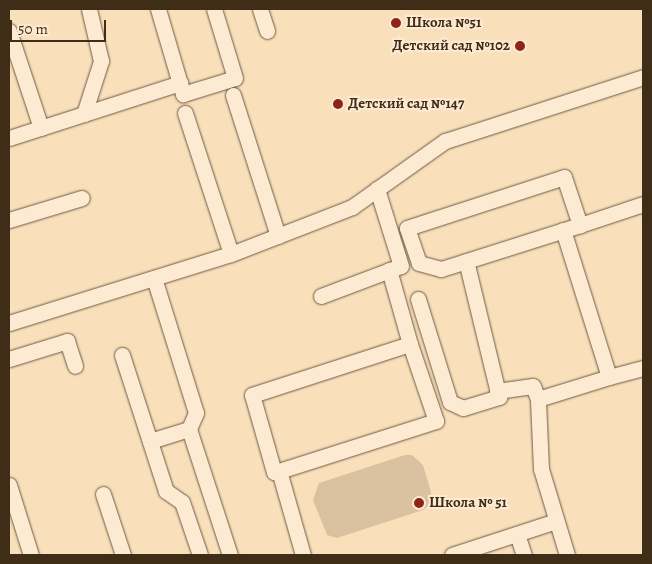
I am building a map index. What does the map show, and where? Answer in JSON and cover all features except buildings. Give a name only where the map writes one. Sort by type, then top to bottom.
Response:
[{"type":"street","points":[[84,114],[102,61],[89,9]]},
{"type":"street","points":[[158,9],[183,94],[235,78],[214,9]]},
{"type":"street","points":[[260,9],[267,31]]},
{"type":"street","points":[[9,31],[41,128]]},
{"type":"street","points":[[9,323],[231,254],[278,236],[352,207],[445,141],[643,77]]},
{"type":"street","points":[[9,138],[180,83]]},
{"type":"street","points":[[233,96],[278,236]]},
{"type":"street","points":[[185,113],[231,254]]},
{"type":"street","points":[[580,224],[564,177],[407,228],[418,263],[440,269],[643,204]]},
{"type":"street","points":[[321,296],[401,266],[377,189]]},
{"type":"street","points":[[9,220],[82,198]]},
{"type":"street","points":[[563,230],[609,376]]},
{"type":"street","points":[[418,299],[450,402],[463,408],[499,397],[466,261]]},
{"type":"street","points":[[389,270],[410,344],[436,421],[274,472],[252,395],[410,344]]},
{"type":"street","points":[[154,278],[196,413],[189,429],[230,555]]},
{"type":"street","points":[[9,359],[67,341],[75,366]]},
{"type":"street","points":[[122,355],[166,492],[182,502],[200,555]]},
{"type":"street","points":[[538,400],[609,376],[643,368]]},
{"type":"street","points":[[497,391],[533,386],[538,400],[541,469],[567,555]]},
{"type":"street","points":[[150,441],[189,429]]},
{"type":"street","points":[[278,471],[303,555]]},
{"type":"street","points":[[9,485],[15,524],[31,555]]},
{"type":"street","points":[[103,494],[123,555]]},
{"type":"street","points":[[452,555],[556,521]]},
{"type":"street","points":[[517,534],[524,555]]},
{"type":"shaded area","points":[[405,455],[412,455],[423,465],[431,492],[429,505],[423,510],[337,538],[327,535],[313,500],[319,483]]},
{"type":"place","name":"Школа №51","points":[[396,23]]},
{"type":"place","name":"Детский сад №102","points":[[520,46]]},
{"type":"place","name":"Детский сад №147","points":[[338,104]]},
{"type":"place","name":"Школа № 51","points":[[419,503]]}]
